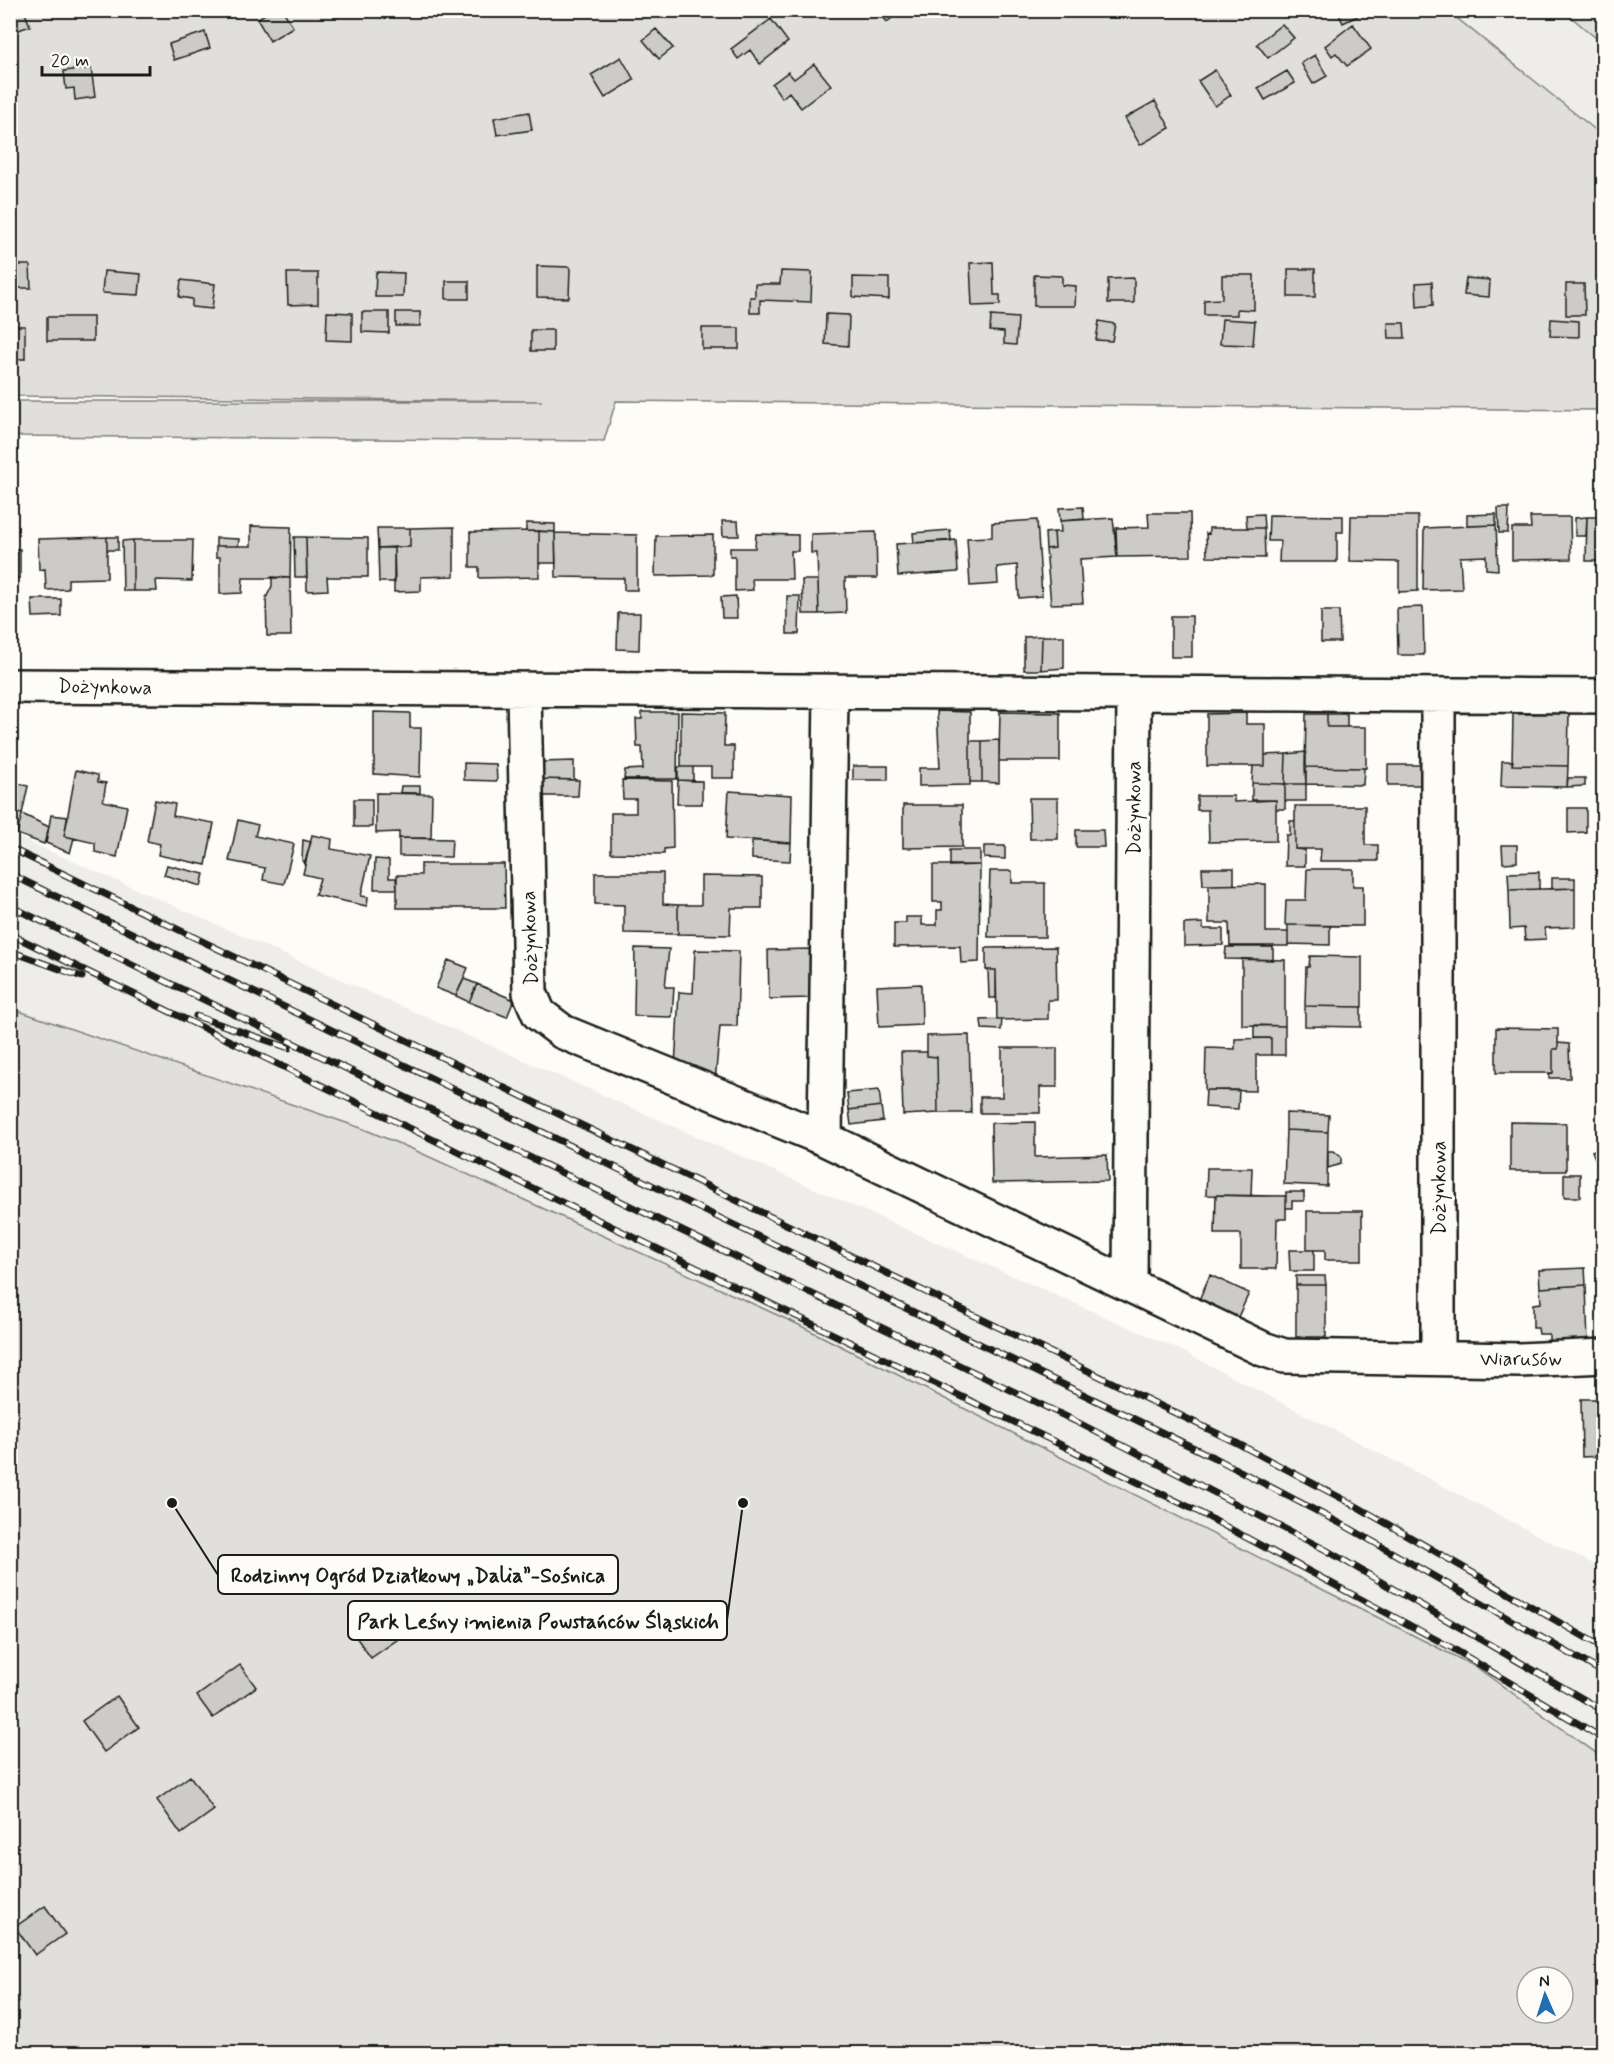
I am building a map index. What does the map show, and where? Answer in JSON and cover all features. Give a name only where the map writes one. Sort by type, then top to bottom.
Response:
[{"type":"street","name":"Dożynkowa","points":[[10,686],[1604,696]]},
{"type":"street","name":"Dożynkowa","points":[[524,691],[530,993],[539,1014],[563,1032],[825,1139],[1263,1349],[1284,1356],[1438,1357],[1438,695]]},
{"type":"street","points":[[825,1139],[831,692]]},
{"type":"street","name":"Dożynkowa","points":[[1130,1284],[1134,693]]},
{"type":"street","name":"Wiarusów","points":[[1438,1357],[1520,1360],[1604,1356]]},
{"type":"shaded area","points":[[11,11],[1448,11],[1603,136],[1603,410],[616,401],[604,441],[11,436],[11,401],[542,401],[11,396]]},
{"type":"shaded area","points":[[1448,11],[1564,11],[1603,44],[1603,136]]},
{"type":"shaded area","points":[[1564,11],[1603,11],[1603,44]]},
{"type":"shaded area","points":[[11,834],[1180,1350],[1603,1569],[1603,1758],[1476,1667],[795,1323],[361,1128],[11,1008]]},
{"type":"shaded area","points":[[10,1008],[361,1128],[412,1149],[795,1323],[1476,1667],[1603,1758],[1603,2053],[11,2053]]},
{"type":"building","points":[[24,10],[30,26],[10,33],[10,11]]},
{"type":"building","points":[[271,10],[283,10],[293,27],[270,41],[257,19]]},
{"type":"building","points":[[878,10],[893,10],[896,15],[887,22]]},
{"type":"building","points":[[1337,10],[1370,10],[1343,23]]},
{"type":"building","points":[[771,19],[788,42],[760,64],[750,50],[738,59],[731,49]]},
{"type":"building","points":[[1282,24],[1294,38],[1268,58],[1257,44]]},
{"type":"building","points":[[1353,24],[1371,49],[1347,66],[1336,53],[1332,56],[1325,46]]},
{"type":"building","points":[[656,29],[673,48],[659,59],[643,40]]},
{"type":"building","points":[[205,32],[210,48],[174,60],[169,44]]},
{"type":"building","points":[[1315,55],[1327,76],[1313,84],[1301,63]]},
{"type":"building","points":[[621,57],[634,80],[605,98],[591,75]]},
{"type":"building","points":[[814,64],[831,85],[801,108],[789,92],[782,98],[772,84],[788,72],[794,79]]},
{"type":"building","points":[[91,68],[95,97],[75,100],[74,88],[66,89],[64,71]]},
{"type":"building","points":[[1215,70],[1231,95],[1215,106],[1198,81]]},
{"type":"building","points":[[1287,71],[1295,83],[1265,100],[1258,88]]},
{"type":"building","points":[[1155,101],[1170,128],[1140,145],[1125,118]]},
{"type":"building","points":[[529,112],[532,130],[497,135],[494,118]]},
{"type":"building","points":[[993,262],[994,295],[1000,295],[1000,305],[972,306],[970,263]]},
{"type":"building","points":[[10,265],[30,265],[31,288],[10,288]]},
{"type":"building","points":[[537,266],[570,267],[569,298],[537,297]]},
{"type":"building","points":[[1288,269],[1315,269],[1315,297],[1288,297]]},
{"type":"building","points":[[104,271],[141,274],[139,295],[102,293]]},
{"type":"building","points":[[781,271],[812,272],[811,302],[760,300],[760,313],[750,313],[750,297],[755,297],[755,284],[780,284]]},
{"type":"building","points":[[376,272],[404,273],[403,297],[375,297]]},
{"type":"building","points":[[287,273],[318,273],[318,304],[288,305]]},
{"type":"building","points":[[1034,275],[1062,276],[1062,285],[1076,286],[1075,306],[1034,306]]},
{"type":"building","points":[[1222,275],[1254,275],[1254,310],[1237,309],[1237,315],[1204,315],[1204,300],[1222,299]]},
{"type":"building","points":[[853,277],[889,278],[889,299],[853,297]]},
{"type":"building","points":[[1134,278],[1134,303],[1108,303],[1108,279]]},
{"type":"building","points":[[1466,278],[1490,280],[1489,297],[1464,295]]},
{"type":"building","points":[[181,280],[215,284],[212,309],[192,307],[192,299],[179,297]]},
{"type":"building","points":[[446,281],[469,281],[469,299],[446,299]]},
{"type":"building","points":[[1432,282],[1433,305],[1417,307],[1416,283]]},
{"type":"building","points":[[1566,284],[1584,284],[1585,315],[1566,315]]},
{"type":"building","points":[[327,312],[352,313],[352,341],[326,340]]},
{"type":"building","points":[[362,312],[389,312],[389,333],[362,332]]},
{"type":"building","points":[[396,312],[420,312],[420,326],[396,326]]},
{"type":"building","points":[[826,314],[849,315],[848,346],[825,344]]},
{"type":"building","points":[[991,316],[1018,318],[1016,345],[1004,344],[1004,332],[990,331]]},
{"type":"building","points":[[47,317],[93,317],[93,341],[47,341]]},
{"type":"building","points":[[1222,319],[1255,321],[1253,345],[1220,344]]},
{"type":"building","points":[[1551,319],[1579,321],[1579,337],[1550,336]]},
{"type":"building","points":[[1099,321],[1115,324],[1112,341],[1096,340]]},
{"type":"building","points":[[1388,323],[1404,323],[1405,338],[1389,338]]},
{"type":"building","points":[[10,326],[25,326],[25,359],[10,359]]},
{"type":"building","points":[[702,328],[739,328],[739,349],[702,349]]},
{"type":"building","points":[[531,330],[553,330],[553,351],[531,351]]},
{"type":"building","points":[[1083,507],[1084,519],[1060,521],[1059,508]]},
{"type":"building","points":[[1498,508],[1509,508],[1508,533],[1499,533]]},
{"type":"building","points":[[1148,513],[1190,513],[1191,556],[1117,557],[1116,528],[1149,527]]},
{"type":"building","points":[[1263,514],[1264,528],[1247,528],[1246,515]]},
{"type":"building","points":[[1496,514],[1496,525],[1467,526],[1467,515]]},
{"type":"building","points":[[1269,515],[1343,516],[1343,532],[1337,532],[1337,562],[1279,562],[1280,541],[1268,541]]},
{"type":"building","points":[[1351,516],[1418,516],[1418,591],[1399,592],[1399,562],[1350,561]]},
{"type":"building","points":[[1530,517],[1570,517],[1571,559],[1512,560],[1512,528],[1531,528]]},
{"type":"building","points":[[1587,517],[1604,517],[1604,561],[1586,561]]},
{"type":"building","points":[[1587,517],[1586,536],[1575,536],[1575,518]]},
{"type":"building","points":[[1113,518],[1117,557],[1080,559],[1083,603],[1051,604],[1046,549],[1055,548],[1054,532],[1061,532],[1060,521]]},
{"type":"building","points":[[1037,520],[1042,596],[1019,598],[1017,565],[997,567],[998,584],[970,586],[967,538],[992,537],[992,523]]},
{"type":"building","points":[[722,521],[738,521],[739,536],[723,536]]},
{"type":"building","points":[[526,523],[555,524],[555,532],[526,531]]},
{"type":"building","points":[[1496,525],[1498,570],[1486,569],[1486,556],[1460,557],[1462,589],[1423,590],[1424,528]]},
{"type":"building","points":[[251,526],[291,527],[290,578],[243,578],[242,593],[220,594],[220,557],[216,557],[216,546],[251,546]]},
{"type":"building","points":[[454,527],[454,576],[421,577],[421,591],[394,592],[394,547],[410,547],[410,528]]},
{"type":"building","points":[[377,528],[410,528],[410,547],[378,548]]},
{"type":"building","points":[[1209,528],[1264,528],[1265,558],[1207,557],[1206,533],[1209,534]]},
{"type":"building","points":[[950,530],[951,541],[914,543],[913,533]]},
{"type":"building","points":[[539,531],[539,577],[479,578],[479,567],[470,567],[470,532]]},
{"type":"building","points":[[539,531],[555,532],[556,563],[539,563]]},
{"type":"building","points":[[876,532],[877,578],[845,578],[846,613],[819,614],[817,553],[811,553],[811,534]]},
{"type":"building","points":[[1054,532],[1055,548],[1046,549],[1045,533]]},
{"type":"building","points":[[555,533],[637,535],[637,590],[624,590],[624,578],[556,577]]},
{"type":"building","points":[[756,534],[798,535],[798,551],[791,551],[792,579],[752,579],[753,590],[735,591],[735,556],[730,556],[730,548],[755,548]]},
{"type":"building","points":[[713,535],[713,575],[655,576],[656,536]]},
{"type":"building","points":[[107,537],[107,578],[68,579],[68,589],[46,590],[45,569],[39,570],[38,539]]},
{"type":"building","points":[[107,537],[118,537],[118,550],[107,550]]},
{"type":"building","points":[[294,537],[306,537],[307,577],[295,577]]},
{"type":"building","points":[[306,537],[368,538],[368,577],[327,577],[328,590],[307,591]]},
{"type":"building","points":[[216,538],[239,539],[238,546],[216,546]]},
{"type":"building","points":[[133,540],[193,540],[192,581],[156,580],[157,591],[133,591]]},
{"type":"building","points":[[133,540],[133,591],[123,591],[122,541]]},
{"type":"building","points":[[956,540],[958,572],[898,576],[896,544]]},
{"type":"building","points":[[394,547],[395,582],[379,582],[378,548]]},
{"type":"building","points":[[10,549],[20,549],[20,578],[10,578]]},
{"type":"building","points":[[272,577],[290,578],[291,636],[267,636],[266,598],[272,586]]},
{"type":"building","points":[[802,580],[818,580],[819,614],[803,614]]},
{"type":"building","points":[[736,596],[737,618],[722,618],[721,597]]},
{"type":"building","points":[[787,596],[800,596],[799,634],[787,634]]},
{"type":"building","points":[[32,599],[61,599],[61,616],[33,617]]},
{"type":"building","points":[[1423,607],[1424,655],[1398,655],[1397,608]]},
{"type":"building","points":[[1321,611],[1339,611],[1340,642],[1321,642]]},
{"type":"building","points":[[618,613],[640,613],[639,650],[617,649]]},
{"type":"building","points":[[1171,616],[1192,616],[1192,657],[1171,657]]},
{"type":"building","points":[[1042,636],[1041,670],[1024,670],[1024,637]]},
{"type":"building","points":[[1042,636],[1064,636],[1064,668],[1041,670]]},
{"type":"building","points":[[937,711],[970,712],[970,785],[919,786],[919,768],[940,768]]},
{"type":"building","points":[[374,712],[410,713],[410,728],[421,728],[420,777],[374,774]]},
{"type":"building","points":[[642,712],[678,712],[677,779],[624,779],[625,770],[643,769],[642,747],[637,747],[636,719],[642,719]]},
{"type":"building","points":[[681,712],[725,713],[724,746],[734,746],[734,778],[711,778],[711,767],[681,767]]},
{"type":"building","points":[[1000,712],[1060,713],[1060,761],[999,761]]},
{"type":"building","points":[[1246,713],[1246,724],[1265,724],[1265,766],[1207,766],[1207,714]]},
{"type":"building","points":[[1569,713],[1568,766],[1512,765],[1513,714]]},
{"type":"building","points":[[1306,714],[1327,714],[1327,727],[1366,727],[1366,768],[1305,767]]},
{"type":"building","points":[[1327,714],[1347,714],[1347,727],[1327,727]]},
{"type":"building","points":[[999,740],[999,783],[982,782],[982,741]]},
{"type":"building","points":[[970,741],[982,741],[982,782],[970,782]]},
{"type":"building","points":[[1306,752],[1306,784],[1285,784],[1286,754]]},
{"type":"building","points":[[1286,754],[1285,784],[1252,783],[1253,766],[1265,766],[1265,755]]},
{"type":"building","points":[[574,761],[574,780],[541,779],[541,762]]},
{"type":"building","points":[[1502,761],[1513,761],[1512,765],[1568,766],[1567,787],[1501,786]]},
{"type":"building","points":[[464,763],[496,764],[497,781],[464,780]]},
{"type":"building","points":[[1388,765],[1420,765],[1420,785],[1388,785]]},
{"type":"building","points":[[853,766],[888,766],[888,780],[853,780]]},
{"type":"building","points":[[678,767],[693,767],[693,781],[678,780]]},
{"type":"building","points":[[1305,767],[1364,768],[1363,785],[1306,784]]},
{"type":"building","points":[[76,770],[98,775],[98,782],[106,783],[103,801],[127,806],[117,857],[95,852],[95,843],[64,836]]},
{"type":"building","points":[[1568,778],[1585,778],[1585,786],[1567,787]]},
{"type":"building","points":[[541,779],[579,780],[578,796],[541,796]]},
{"type":"building","points":[[622,780],[672,781],[673,848],[664,849],[664,854],[611,853],[611,813],[636,813],[636,799],[623,799]]},
{"type":"building","points":[[678,780],[702,781],[702,804],[677,804]]},
{"type":"building","points":[[10,782],[28,786],[22,814],[10,812]]},
{"type":"building","points":[[1252,783],[1285,784],[1285,809],[1276,809],[1276,800],[1252,800]]},
{"type":"building","points":[[1285,784],[1306,784],[1306,801],[1285,801]]},
{"type":"building","points":[[401,786],[420,786],[420,793],[400,793]]},
{"type":"building","points":[[729,791],[792,795],[791,843],[726,839]]},
{"type":"building","points":[[376,793],[432,794],[431,838],[399,838],[399,832],[376,833]]},
{"type":"building","points":[[1197,796],[1234,796],[1234,802],[1276,800],[1276,841],[1209,842],[1208,810],[1197,810]]},
{"type":"building","points":[[1029,798],[1058,798],[1058,839],[1030,839]]},
{"type":"building","points":[[354,799],[372,799],[372,827],[354,827]]},
{"type":"building","points":[[155,800],[175,804],[173,816],[214,823],[206,865],[158,855],[160,844],[147,841]]},
{"type":"building","points":[[903,805],[962,805],[962,847],[903,848]]},
{"type":"building","points":[[1295,806],[1365,806],[1365,845],[1378,845],[1378,861],[1320,861],[1321,849],[1295,849]]},
{"type":"building","points":[[1568,808],[1586,808],[1586,832],[1568,833]]},
{"type":"building","points":[[22,814],[49,827],[44,844],[17,834]]},
{"type":"building","points":[[51,815],[68,817],[64,836],[74,838],[70,853],[46,843]]},
{"type":"building","points":[[238,820],[258,825],[255,836],[294,844],[284,884],[263,880],[265,868],[229,861]]},
{"type":"building","points":[[1290,821],[1295,821],[1295,849],[1305,850],[1305,866],[1285,866],[1286,835],[1290,835]]},
{"type":"building","points":[[1076,830],[1103,830],[1104,847],[1076,847]]},
{"type":"building","points":[[312,835],[332,839],[331,849],[370,856],[361,896],[368,897],[367,906],[315,895],[320,878],[303,874]]},
{"type":"building","points":[[399,838],[452,839],[451,857],[399,856]]},
{"type":"building","points":[[303,840],[311,842],[304,864],[302,860]]},
{"type":"building","points":[[752,840],[791,843],[790,861],[752,859]]},
{"type":"building","points":[[1502,845],[1517,845],[1517,862],[1503,863]]},
{"type":"building","points":[[984,846],[1005,846],[1005,859],[984,858]]},
{"type":"building","points":[[950,850],[980,850],[980,865],[950,866]]},
{"type":"building","points":[[375,859],[389,860],[389,878],[396,878],[397,889],[374,889]]},
{"type":"building","points":[[421,864],[504,864],[505,908],[397,908],[397,875],[421,875]]},
{"type":"building","points":[[167,865],[204,874],[201,886],[164,875]]},
{"type":"building","points":[[933,865],[980,865],[979,962],[961,963],[960,946],[894,947],[894,923],[906,923],[906,917],[922,917],[922,925],[937,925],[937,910],[942,910],[942,902],[933,902]]},
{"type":"building","points":[[1202,868],[1234,868],[1234,885],[1203,885]]},
{"type":"building","points":[[1307,869],[1353,869],[1353,886],[1363,886],[1363,926],[1285,925],[1286,900],[1306,900]]},
{"type":"building","points":[[990,871],[1012,871],[1012,883],[1045,883],[1045,937],[988,937]]},
{"type":"building","points":[[1539,872],[1539,889],[1509,890],[1508,873]]},
{"type":"building","points":[[595,873],[663,873],[663,904],[678,905],[678,934],[624,933],[624,905],[595,904]]},
{"type":"building","points":[[701,876],[762,877],[762,908],[731,908],[730,935],[678,934],[678,905],[701,905]]},
{"type":"building","points":[[1552,878],[1575,878],[1575,888],[1552,889]]},
{"type":"building","points":[[1266,884],[1266,932],[1288,932],[1288,946],[1230,946],[1229,923],[1209,923],[1209,885]]},
{"type":"building","points":[[1575,888],[1575,927],[1545,928],[1546,939],[1525,940],[1524,928],[1510,929],[1509,890]]},
{"type":"building","points":[[1203,923],[1203,929],[1223,929],[1223,945],[1184,946],[1184,924]]},
{"type":"building","points":[[1288,925],[1330,926],[1330,945],[1288,944]]},
{"type":"building","points":[[1056,947],[1057,1000],[1048,1000],[1048,1019],[997,1020],[996,970],[986,970],[986,948]]},
{"type":"building","points":[[1226,947],[1273,947],[1273,960],[1225,959]]},
{"type":"building","points":[[635,948],[669,949],[665,987],[674,987],[672,1017],[634,1016]]},
{"type":"building","points":[[810,949],[811,998],[769,999],[768,950]]},
{"type":"building","points":[[695,950],[739,951],[737,1026],[720,1026],[715,1082],[675,1068],[679,992],[693,993]]},
{"type":"building","points":[[1310,956],[1362,957],[1362,1007],[1305,1006],[1306,967],[1309,967]]},
{"type":"building","points":[[1242,959],[1285,960],[1285,1026],[1242,1025]]},
{"type":"building","points":[[448,960],[468,968],[456,996],[436,988]]},
{"type":"building","points":[[988,970],[996,970],[996,998],[989,998]]},
{"type":"building","points":[[464,979],[477,984],[469,1002],[456,996]]},
{"type":"building","points":[[477,984],[514,1000],[507,1017],[469,1002]]},
{"type":"building","points":[[921,984],[922,1025],[879,1027],[877,986]]},
{"type":"building","points":[[1305,1006],[1361,1007],[1361,1027],[1305,1026]]},
{"type":"building","points":[[1002,1019],[1001,1030],[982,1029],[981,1020]]},
{"type":"building","points":[[1254,1025],[1285,1026],[1285,1055],[1271,1055],[1271,1038],[1254,1038]]},
{"type":"building","points":[[1496,1028],[1558,1029],[1558,1049],[1553,1049],[1553,1073],[1496,1073]]},
{"type":"building","points":[[969,1035],[971,1113],[938,1113],[937,1057],[927,1056],[927,1036]]},
{"type":"building","points":[[1271,1038],[1271,1055],[1256,1055],[1256,1091],[1205,1090],[1206,1048],[1235,1049],[1235,1039]]},
{"type":"building","points":[[1558,1043],[1569,1044],[1570,1078],[1549,1078],[1549,1074],[1553,1073],[1553,1049],[1558,1049]]},
{"type":"building","points":[[1002,1048],[1057,1048],[1057,1087],[1040,1087],[1040,1113],[980,1113],[980,1097],[1002,1097]]},
{"type":"building","points":[[901,1052],[927,1052],[927,1056],[937,1057],[938,1113],[903,1115]]},
{"type":"building","points":[[879,1090],[881,1106],[849,1110],[847,1093]]},
{"type":"building","points":[[1206,1090],[1239,1090],[1238,1109],[1205,1107]]},
{"type":"building","points":[[881,1106],[883,1121],[851,1125],[849,1110]]},
{"type":"building","points":[[1286,1113],[1329,1115],[1328,1132],[1286,1130]]},
{"type":"building","points":[[1035,1122],[1035,1157],[1107,1155],[1108,1181],[992,1183],[991,1123]]},
{"type":"building","points":[[1510,1122],[1566,1123],[1566,1171],[1510,1171]]},
{"type":"building","points":[[1286,1130],[1328,1132],[1327,1186],[1284,1184]]},
{"type":"building","points":[[1604,1146],[1604,1167],[1599,1168],[1592,1151]]},
{"type":"building","points":[[1328,1151],[1334,1151],[1341,1157],[1341,1164],[1328,1168]]},
{"type":"building","points":[[1207,1168],[1252,1168],[1251,1196],[1206,1195]]},
{"type":"building","points":[[1564,1174],[1580,1174],[1580,1197],[1564,1197]]},
{"type":"building","points":[[1286,1192],[1304,1192],[1304,1201],[1292,1201],[1292,1208],[1286,1208]]},
{"type":"building","points":[[1216,1195],[1286,1196],[1286,1219],[1277,1219],[1276,1269],[1241,1269],[1241,1234],[1215,1234]]},
{"type":"building","points":[[1307,1211],[1362,1211],[1362,1260],[1325,1260],[1325,1250],[1307,1250]]},
{"type":"building","points":[[1289,1250],[1314,1250],[1314,1271],[1290,1271]]},
{"type":"building","points":[[1585,1268],[1586,1285],[1540,1288],[1539,1270]]},
{"type":"building","points":[[1210,1275],[1249,1293],[1237,1319],[1198,1302]]},
{"type":"building","points":[[1296,1276],[1325,1276],[1326,1285],[1296,1285]]},
{"type":"building","points":[[1296,1285],[1326,1285],[1326,1337],[1296,1337]]},
{"type":"building","points":[[1586,1285],[1588,1345],[1549,1347],[1549,1334],[1539,1334],[1538,1328],[1533,1328],[1533,1304],[1541,1303],[1540,1288]]},
{"type":"building","points":[[1581,1399],[1604,1399],[1604,1456],[1582,1457]]},
{"type":"building","points":[[381,1609],[401,1637],[371,1658],[351,1630]]},
{"type":"building","points":[[240,1665],[256,1687],[213,1718],[197,1696]]},
{"type":"building","points":[[117,1696],[139,1727],[104,1752],[82,1721]]},
{"type":"building","points":[[190,1776],[214,1810],[181,1834],[157,1800]]},
{"type":"building","points":[[45,1906],[65,1934],[35,1955],[15,1927]]},
{"type":"railway","points":[[10,848],[1233,1441],[1356,1506],[1604,1648]]},
{"type":"railway","points":[[10,874],[1221,1461],[1349,1528],[1604,1673]]},
{"type":"railway","points":[[10,906],[1075,1421],[1326,1550],[1604,1711]]},
{"type":"railway","points":[[10,934],[1195,1510],[1452,1648],[1604,1739]]},
{"type":"railway","points":[[10,951],[82,977]]},
{"type":"railway","points":[[196,1016],[289,1048]]},
{"type":"place","name":"Rodzinny Ogród Działkowy „Dalia”-Sośnica","points":[[172,1503]]},
{"type":"place","name":"Park Leśny imienia Powstańców Śląskich","points":[[743,1503]]}]
